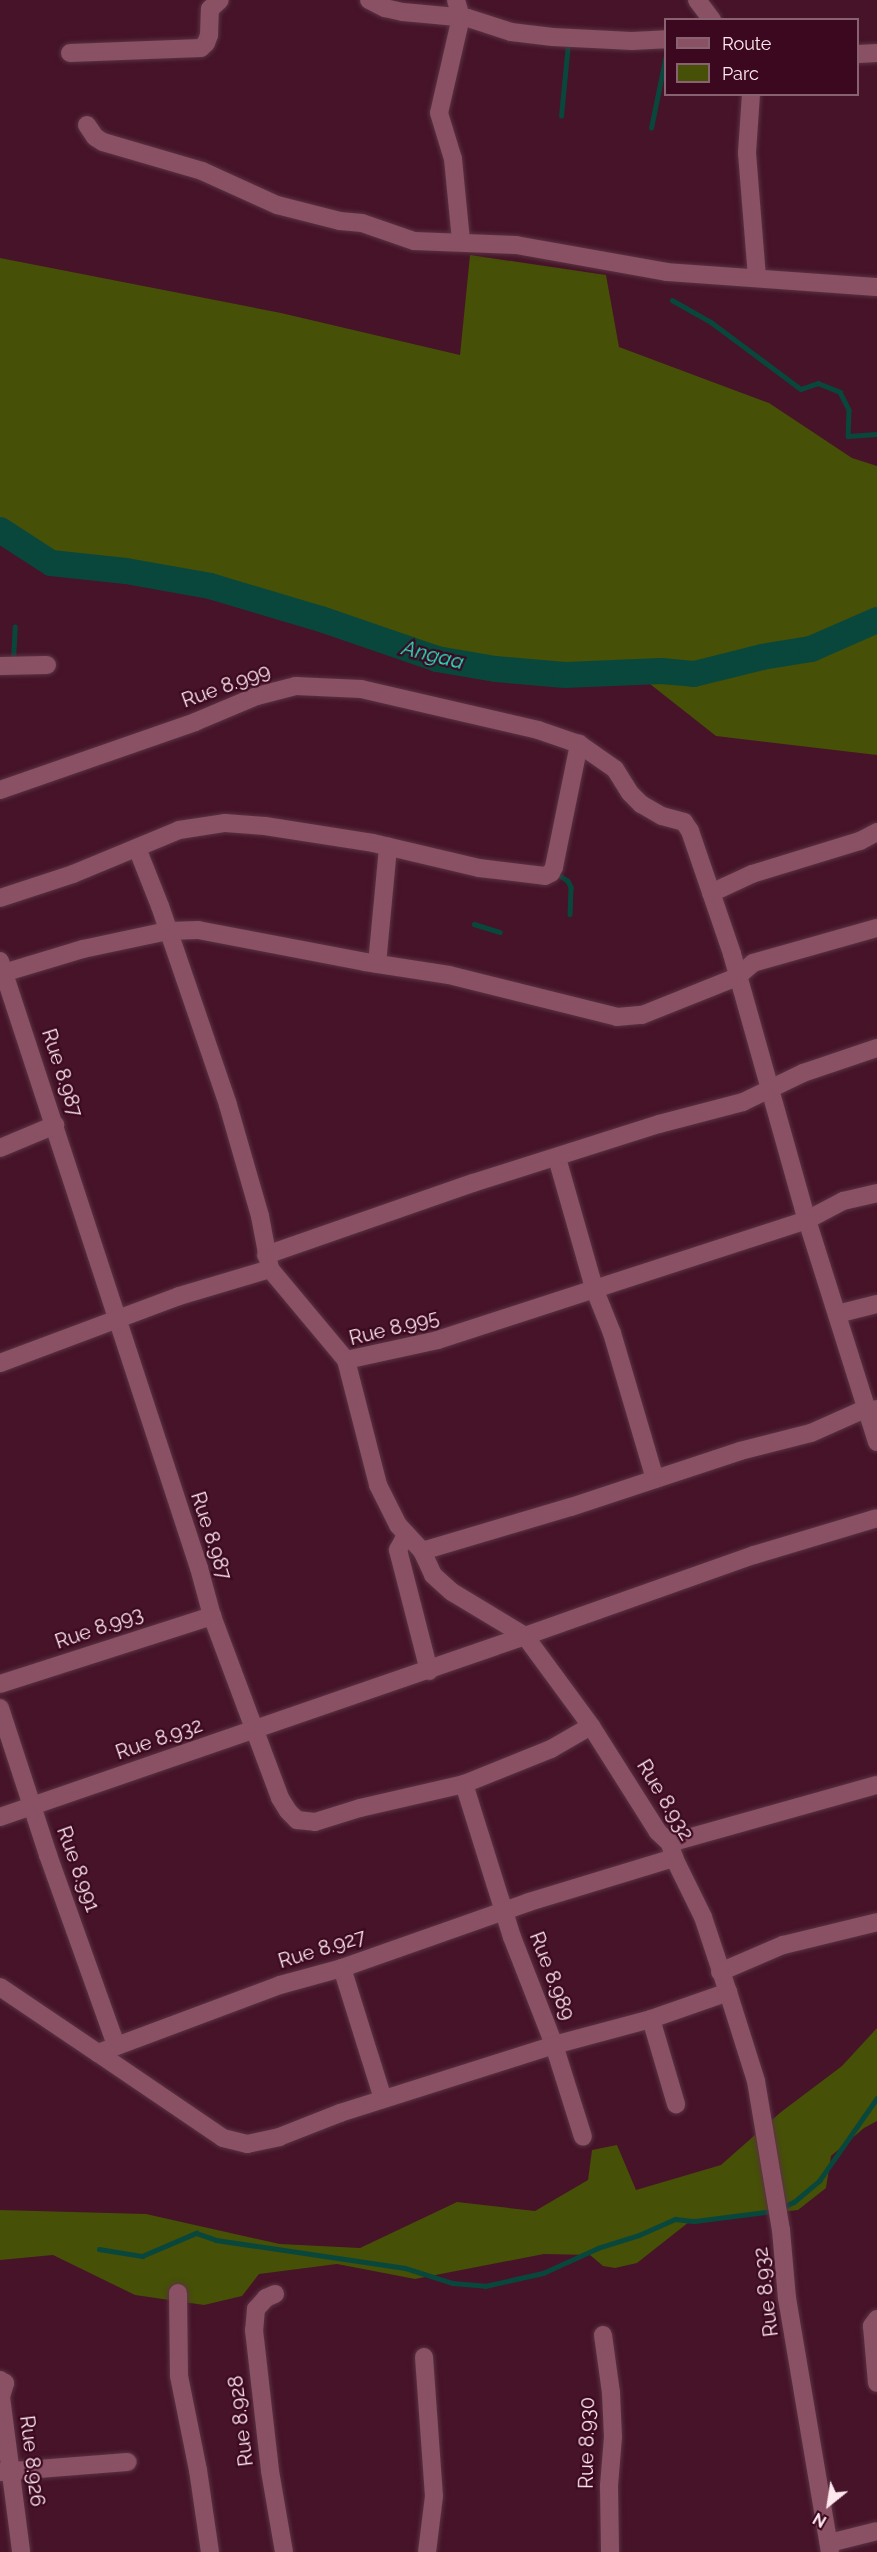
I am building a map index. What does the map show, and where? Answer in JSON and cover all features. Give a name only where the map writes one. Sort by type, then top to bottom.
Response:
[{"type":"street","points":[[70,53],[201,48],[207,43],[209,35],[210,9],[220,0]]},
{"type":"street","points":[[369,0],[385,8],[403,12],[459,9],[511,32],[553,37],[632,41],[664,39]]},
{"type":"street","points":[[697,0],[710,18]]},
{"type":"street","points":[[459,9],[439,113],[453,159],[461,241]]},
{"type":"street","points":[[859,54],[877,53]]},
{"type":"street","points":[[751,96],[747,153],[757,278]]},
{"type":"street","points":[[87,125],[95,137],[103,142],[202,171],[277,205],[340,221],[362,223],[414,240],[461,241],[568,252],[667,272],[877,288]]},
{"type":"street","points":[[0,666],[47,665]]},
{"type":"street","name":"Rue 8.999","points":[[0,790],[174,729],[257,696],[296,686],[361,689],[538,730],[579,744],[615,770],[630,793],[641,804],[662,816],[684,822],[690,831],[732,954],[736,977],[756,1039],[769,1092],[807,1220]]},
{"type":"street","points":[[0,898],[73,874],[179,830],[225,823],[265,826],[388,847],[479,868],[545,876],[551,873],[579,744]]},
{"type":"street","points":[[711,893],[752,874],[860,841],[877,832]]},
{"type":"street","points":[[377,964],[388,847]]},
{"type":"street","points":[[137,848],[228,1105],[260,1216],[268,1262],[346,1360]]},
{"type":"street","points":[[2,969],[168,931],[215,931],[377,964],[449,975],[618,1017],[642,1015],[736,977],[753,963],[877,928]]},
{"type":"street","name":"Rue 8.987","points":[[2,969],[199,1568],[212,1616],[280,1798],[293,1815],[306,1822],[315,1822],[360,1808],[464,1784],[535,1756],[591,1726]]},
{"type":"street","points":[[0,1363],[222,1281],[356,1222],[769,1092],[803,1073],[877,1048]]},
{"type":"street","points":[[0,1148],[55,1125]]},
{"type":"street","points":[[557,1158],[594,1288],[612,1333],[655,1479]]},
{"type":"street","name":"Rue 8.995","points":[[525,1636],[452,1592],[433,1575],[422,1551],[398,1525],[378,1485],[346,1360],[438,1340],[594,1288],[737,1244],[807,1220],[843,1201],[877,1193]]},
{"type":"street","points":[[807,1220],[871,1409],[877,1442]]},
{"type":"street","points":[[837,1314],[877,1304]]},
{"type":"street","points":[[422,1551],[571,1507],[740,1451],[811,1433],[871,1409]]},
{"type":"street","points":[[525,1636],[754,1555],[877,1518]]},
{"type":"street","points":[[406,1535],[398,1550],[429,1671]]},
{"type":"street","name":"Rue 8.993","points":[[0,1684],[212,1616]]},
{"type":"street","name":"Rue 8.932","points":[[0,1816],[255,1731],[525,1636],[591,1726],[657,1832],[672,1851],[703,1917],[720,1972],[729,1992],[756,2081],[781,2230],[787,2298],[829,2547]]},
{"type":"street","name":"Rue 8.991","points":[[0,1708],[99,2004],[116,2045]]},
{"type":"street","name":"Rue 8.989","points":[[464,1784],[504,1910],[554,2045],[651,2019],[729,1992]]},
{"type":"street","name":"Rue 8.927","points":[[98,2053],[280,1984],[342,1968],[672,1851],[877,1785]]},
{"type":"street","points":[[720,1972],[783,1945],[877,1922]]},
{"type":"street","points":[[342,1968],[383,2099]]},
{"type":"street","points":[[0,1988],[223,2138],[238,2144],[279,2137],[383,2099],[554,2045],[583,2137]]},
{"type":"street","points":[[651,2019],[676,2104]]},
{"type":"street","points":[[178,2293],[179,2376],[198,2470],[210,2552]]},
{"type":"street","name":"Rue 8.928","points":[[275,2294],[266,2298],[256,2309],[254,2330],[270,2471],[284,2552]]},
{"type":"street","points":[[875,2322],[877,2383]]},
{"type":"street","name":"Rue 8.930","points":[[603,2335],[611,2392],[613,2437],[609,2486],[610,2552]]},
{"type":"street","points":[[424,2357],[434,2496],[427,2552]]},
{"type":"street","name":"Rue 8.926","points":[[0,2380],[5,2383],[1,2397],[5,2472],[21,2552]]},
{"type":"street","points":[[5,2472],[128,2462]]},
{"type":"street","points":[[829,2547],[877,2531]]},
{"type":"green space","points":[[470,255],[606,275],[619,347],[769,403],[852,458],[877,466],[877,755],[716,736],[636,673],[565,675],[495,669],[437,659],[321,619],[210,586],[126,571],[51,563],[0,530],[0,258],[281,313],[460,355]]},
{"type":"green space","points":[[877,2028],[877,2121],[864,2128],[831,2156],[826,2188],[798,2210],[689,2222],[637,2263],[615,2268],[603,2266],[590,2255],[544,2254],[415,2279],[337,2264],[259,2274],[242,2296],[204,2305],[135,2295],[53,2255],[0,2260],[0,2210],[146,2214],[280,2244],[360,2248],[457,2202],[535,2211],[588,2180],[592,2150],[617,2145],[636,2190],[721,2165],[781,2112],[842,2066]]},
{"type":"waterway","points":[[561,116],[568,43]]},
{"type":"waterway","points":[[651,128],[664,65]]},
{"type":"waterway","points":[[672,300],[711,322],[801,389],[818,383],[840,392],[849,410],[848,436],[877,434]]},
{"type":"waterway","name":"Angaa","points":[[0,530],[51,563],[126,571],[210,586],[321,619],[437,659],[495,669],[565,675],[661,671],[694,674],[762,657],[811,649],[877,620]]},
{"type":"waterway","points":[[13,660],[15,627]]},
{"type":"waterway","points":[[558,874],[568,881],[571,887],[570,914]]},
{"type":"waterway","points":[[474,924],[500,932]]},
{"type":"waterway","points":[[781,2208],[794,2202],[819,2181],[877,2098]]},
{"type":"waterway","points":[[99,2249],[142,2256],[196,2233],[216,2240],[405,2268],[453,2283],[485,2286],[543,2273],[598,2248],[639,2235],[675,2219],[695,2221],[773,2211]]}]
